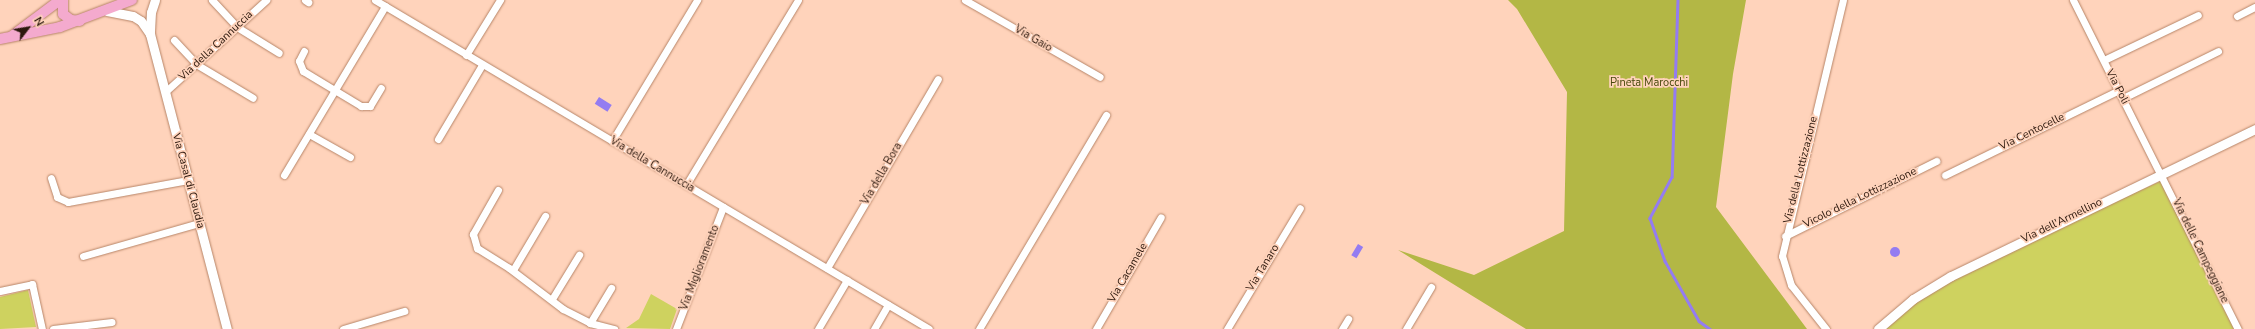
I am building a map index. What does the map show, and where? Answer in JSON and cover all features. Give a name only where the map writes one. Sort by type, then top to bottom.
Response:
[{"type":"main road","points":[[61,0],[61,9],[66,16],[74,21],[84,20]]},
{"type":"main road","points":[[10,37],[61,0]]},
{"type":"main road","points":[[0,39],[42,32],[84,20],[132,0]]},
{"type":"street","name":"Via Casal di Claudia","points":[[155,0],[151,12],[150,34],[226,329]]},
{"type":"street","points":[[212,0],[237,27],[279,53]]},
{"type":"street","name":"Via della Cannuccia","points":[[165,92],[266,0]]},
{"type":"street","name":"Via della Cannuccia","points":[[374,0],[929,329]]},
{"type":"street","points":[[466,55],[500,0]]},
{"type":"street","points":[[612,142],[697,0]]},
{"type":"street","points":[[686,185],[798,0]]},
{"type":"street","name":"Via Gaio","points":[[965,0],[1100,77]]},
{"type":"street","name":"Via della Lottizzazione","points":[[1826,329],[1787,277],[1782,256],[1785,236],[1843,0]]},
{"type":"street","name":"Via Poli","points":[[2073,0],[2162,173]]},
{"type":"street","points":[[284,176],[385,6]]},
{"type":"street","points":[[2237,16],[2255,7]]},
{"type":"street","name":"Via Casal di Claudia","points":[[107,11],[133,16],[142,23],[150,34]]},
{"type":"street","points":[[2104,60],[2198,15]]},
{"type":"street","points":[[174,40],[196,64],[253,98]]},
{"type":"street","points":[[304,51],[298,61],[301,70],[365,107],[372,103],[382,88]]},
{"type":"street","points":[[2123,98],[2218,51]]},
{"type":"street","points":[[438,139],[482,65]]},
{"type":"street","name":"Via della Bora","points":[[827,268],[938,79]]},
{"type":"street","name":"Via Centocelle","points":[[1946,175],[2119,90]]},
{"type":"street","points":[[978,329],[1106,115]]},
{"type":"street","name":"Via dell'Armellino","points":[[1878,329],[1913,300],[1950,276],[2255,129]]},
{"type":"street","points":[[309,134],[350,156]]},
{"type":"street","name":"Vicolo della Lottizzazione","points":[[1785,236],[1936,161]]},
{"type":"street","name":"Via delle Campeggiane","points":[[2162,173],[2238,329]]},
{"type":"street","points":[[51,178],[57,197],[68,202],[188,180]]},
{"type":"street","points":[[498,190],[474,231],[473,240],[478,250],[513,270],[532,288],[552,299],[563,309],[590,323],[614,329]]},
{"type":"street","name":"Via Miglioramento","points":[[676,329],[723,207]]},
{"type":"street","name":"Via Tanaro","points":[[1227,329],[1300,208]]},
{"type":"street","points":[[513,270],[545,216]]},
{"type":"street","name":"Via Cacamele","points":[[1096,329],[1162,217]]},
{"type":"street","points":[[84,256],[199,223]]},
{"type":"street","points":[[552,299],[579,255]]},
{"type":"street","points":[[818,329],[847,280]]},
{"type":"street","points":[[0,291],[32,284],[42,329]]},
{"type":"street","points":[[1406,329],[1431,287]]},
{"type":"street","points":[[590,323],[611,288]]},
{"type":"street","points":[[874,329],[888,305]]},
{"type":"street","points":[[343,329],[404,311]]},
{"type":"street","points":[[1342,329],[1348,319]]},
{"type":"street","points":[[54,329],[112,322]]},
{"type":"shaded area","points":[[599,97],[612,105],[607,112],[595,104]]},
{"type":"shaded area","points":[[2161,181],[2235,329],[1886,329],[1912,304],[1969,267]]},
{"type":"shaded area","points":[[1358,244],[1363,247],[1356,258],[1351,255]]},
{"type":"shaded area","points":[[1895,247],[1900,252],[1895,257],[1890,252]]},
{"type":"shaded area","points":[[28,290],[36,327],[0,329],[0,297]]},
{"type":"shaded area","points":[[651,294],[677,309],[670,329],[626,328],[639,319]]},
{"type":"green space","name":"Pineta Marocchi","points":[[1508,0],[1746,0],[1733,74],[1716,207],[1807,329],[1526,329],[1398,250],[1474,275],[1564,231],[1567,92],[1517,9]]},
{"type":"waterway","points":[[1678,0],[1672,177],[1650,218],[1665,261],[1699,321],[1710,329]]}]
